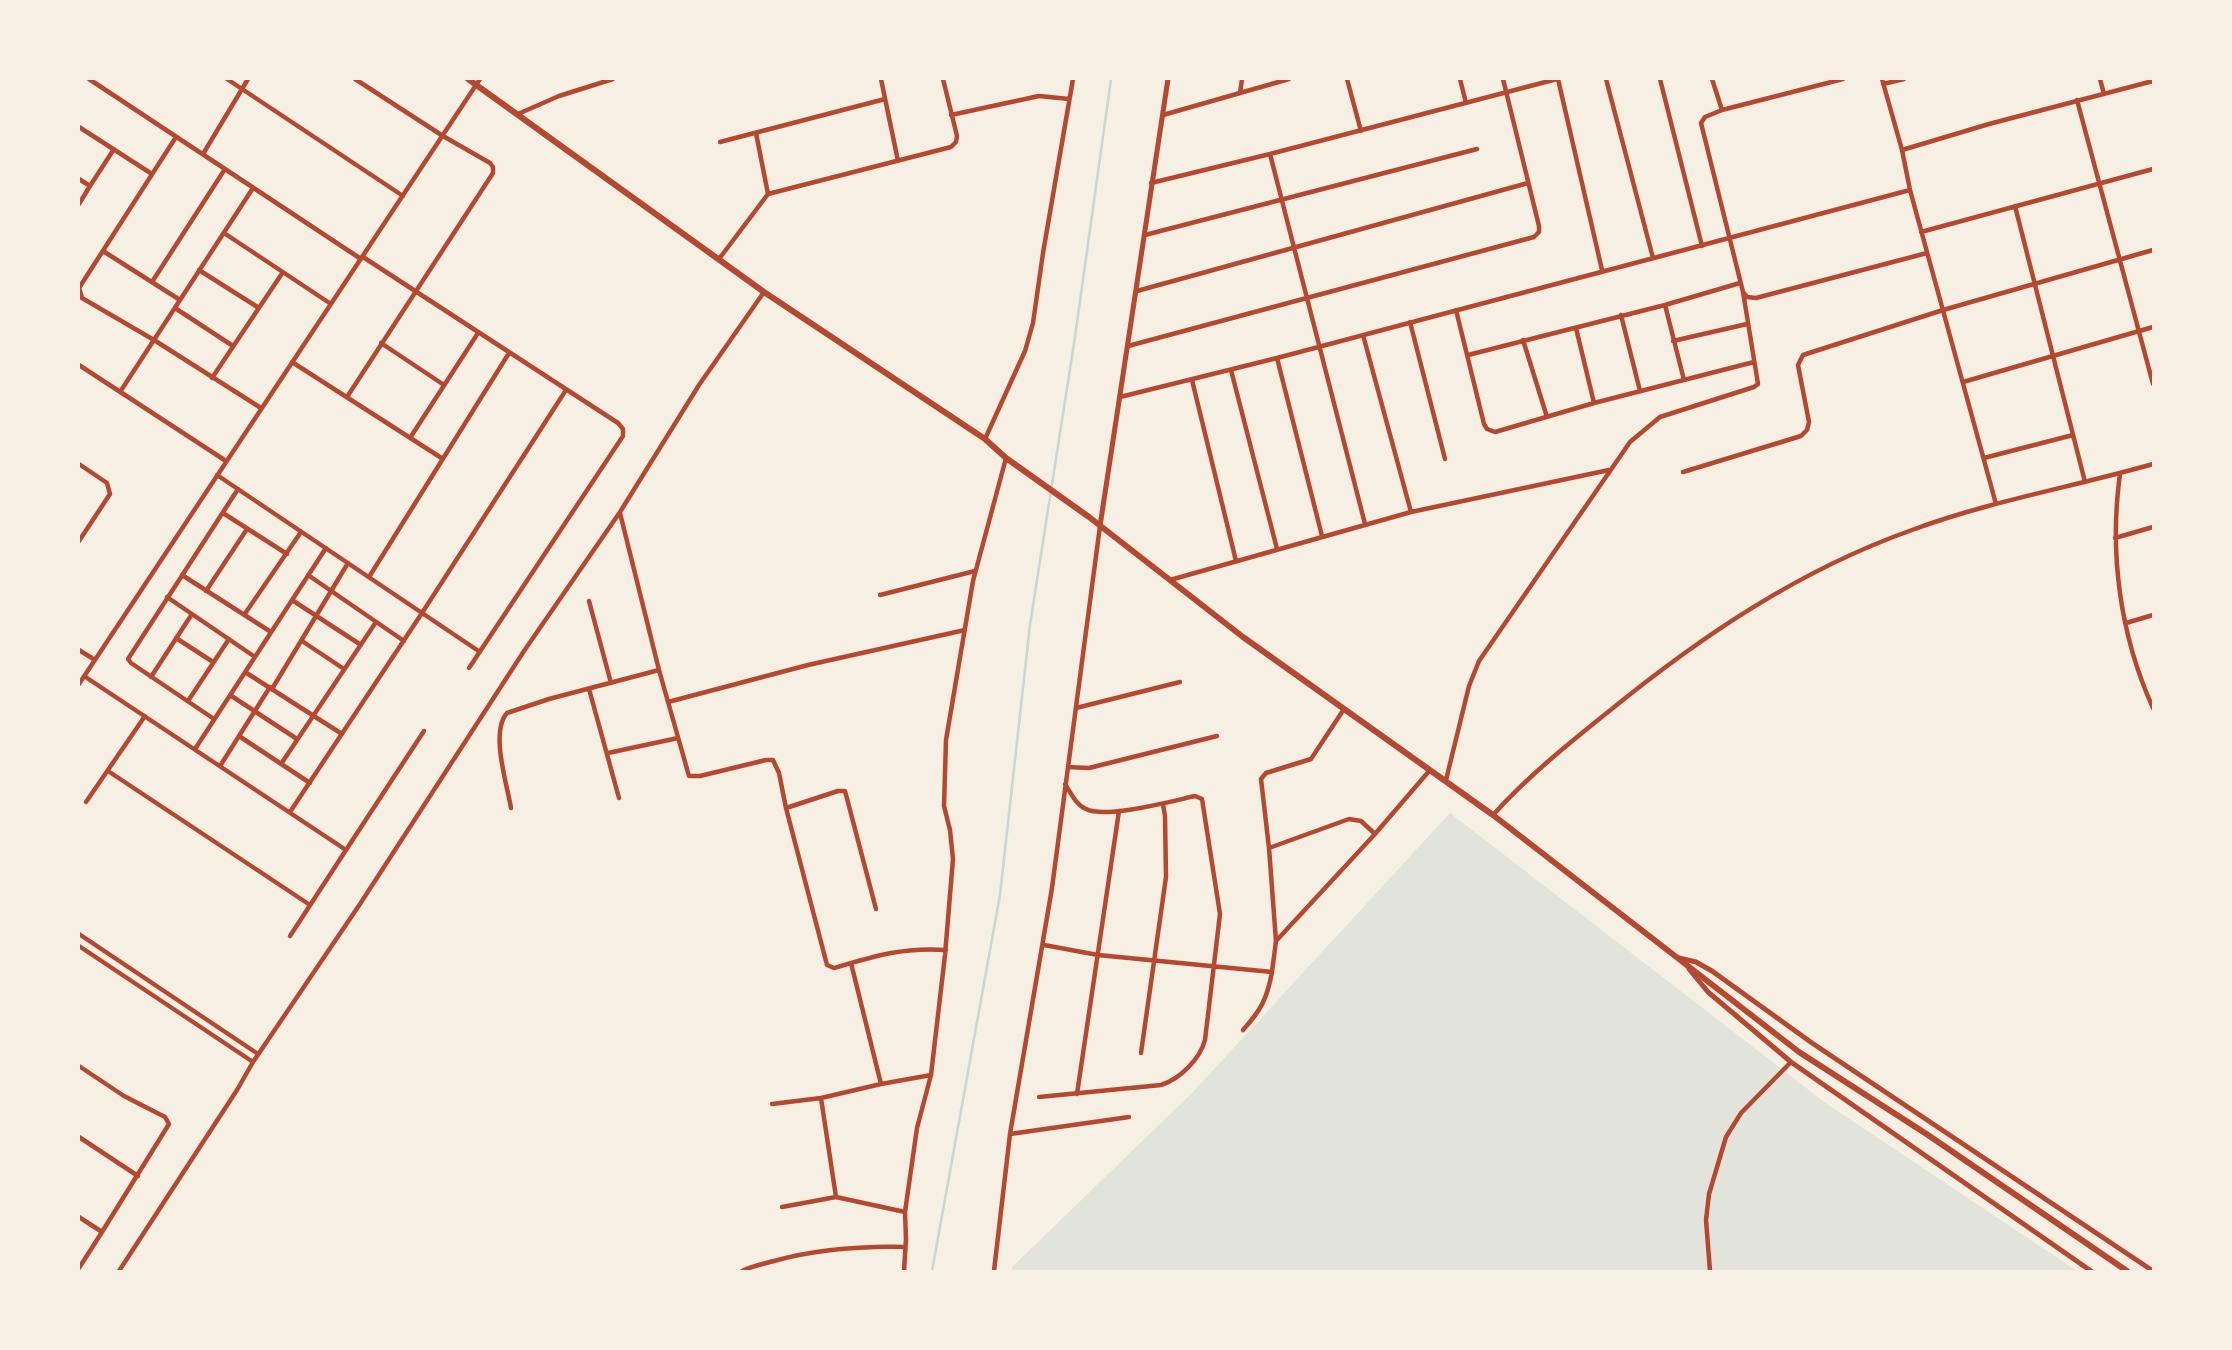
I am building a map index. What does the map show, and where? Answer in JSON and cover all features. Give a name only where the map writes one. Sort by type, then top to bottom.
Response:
[{"type":"main road","points":[[468,79],[479,82],[518,114],[764,292],[985,439],[1006,458],[1089,517],[1243,637],[1493,815],[1799,1052],[1928,1135],[2127,1271]]},
{"type":"street","points":[[227,79],[403,196]]},
{"type":"street","points":[[203,154],[248,79]]},
{"type":"street","points":[[347,397],[493,173],[494,167],[355,79]]},
{"type":"street","points":[[518,114],[559,96],[613,79]]},
{"type":"street","points":[[881,79],[898,161]]},
{"type":"street","points":[[719,259],[768,194],[951,147],[957,136],[943,79]]},
{"type":"street","points":[[985,439],[1025,351],[1034,323],[1043,253],[1073,79]]},
{"type":"street","points":[[994,1271],[1010,1134],[1044,945],[1100,526],[1168,79]]},
{"type":"street","points":[[1240,93],[1242,79]]},
{"type":"street","points":[[1163,115],[1289,79]]},
{"type":"street","points":[[1347,79],[1361,131]]},
{"type":"street","points":[[1460,79],[1466,103]]},
{"type":"street","points":[[1128,345],[1534,237],[1539,232],[1539,226],[1503,79]]},
{"type":"street","points":[[1151,183],[1557,79],[1602,271]]},
{"type":"street","points":[[1606,79],[1653,258]]},
{"type":"street","points":[[1660,79],[1702,246]]},
{"type":"street","points":[[1712,79],[1722,110]]},
{"type":"street","points":[[1446,780],[1469,686],[1479,661],[1630,442],[1660,417],[1754,387],[1758,379],[1743,292],[1701,123],[1705,117],[1722,110],[1843,79]]},
{"type":"street","points":[[1904,79],[1883,81],[1921,232],[1996,504]]},
{"type":"street","points":[[2100,79],[2104,94]]},
{"type":"street","points":[[92,80],[253,188],[618,423],[623,429],[623,436],[469,668]]},
{"type":"street","points":[[1902,150],[2153,81]]},
{"type":"street","points":[[79,684],[479,82]]},
{"type":"street","points":[[951,115],[1039,96],[1069,99]]},
{"type":"street","points":[[720,142],[885,99]]},
{"type":"street","points":[[2077,100],[2153,384]]},
{"type":"street","points":[[79,127],[152,174]]},
{"type":"street","points":[[756,133],[768,194]]},
{"type":"street","points":[[176,137],[79,288],[79,293],[82,298],[261,408]]},
{"type":"street","points":[[79,204],[114,149]]},
{"type":"street","points":[[1145,235],[1477,149]]},
{"type":"street","points":[[1270,154],[1365,524]]},
{"type":"street","points":[[152,282],[225,169]]},
{"type":"street","points":[[1921,232],[2153,169]]},
{"type":"street","points":[[79,178],[90,186]]},
{"type":"street","points":[[1137,290],[1528,183]]},
{"type":"street","points":[[120,392],[253,188]]},
{"type":"street","points":[[1120,397],[1277,359],[1910,190]]},
{"type":"street","points":[[2015,206],[2085,482]]},
{"type":"street","points":[[224,233],[331,304]]},
{"type":"street","points":[[1683,472],[1801,436],[1807,430],[1809,422],[1798,365],[1803,355],[1943,310],[2153,250]]},
{"type":"street","points":[[103,251],[180,300]]},
{"type":"street","points":[[1743,292],[1747,297],[1756,298],[1927,253]]},
{"type":"street","points":[[199,270],[259,308]]},
{"type":"street","points":[[212,377],[283,272]]},
{"type":"street","points":[[1468,355],[1740,283]]},
{"type":"street","points":[[119,1271],[258,1054],[360,905],[524,651],[620,512],[699,385],[764,292]]},
{"type":"street","points":[[1665,305],[1684,380]]},
{"type":"street","points":[[175,308],[233,346]]},
{"type":"street","points":[[1457,310],[1487,429],[1494,432],[1754,362]]},
{"type":"street","points":[[1621,315],[1640,391]]},
{"type":"street","points":[[1410,322],[1445,459]]},
{"type":"street","points":[[1673,341],[1747,324]]},
{"type":"street","points":[[1963,382],[2153,327]]},
{"type":"street","points":[[1576,328],[1594,403]]},
{"type":"street","points":[[410,438],[478,333]]},
{"type":"street","points":[[1363,335],[1411,512]]},
{"type":"street","points":[[1523,340],[1547,417]]},
{"type":"street","points":[[381,343],[444,385]]},
{"type":"street","points":[[369,577],[509,353]]},
{"type":"street","points":[[1277,359],[1322,536]]},
{"type":"street","points":[[292,362],[443,459]]},
{"type":"street","points":[[79,365],[226,461]]},
{"type":"street","points":[[1231,370],[1277,549]]},
{"type":"street","points":[[1192,380],[1236,561]]},
{"type":"street","points":[[290,813],[566,390]]},
{"type":"street","points":[[1984,458],[2073,435]]},
{"type":"street","points":[[904,1271],[905,1212],[917,1128],[931,1075],[946,950],[953,859],[944,806],[946,740],[976,570],[1006,458]]},
{"type":"street","points":[[79,464],[107,483],[110,494],[79,541]]},
{"type":"street","points":[[1493,815],[1579,736],[1656,673],[1751,607],[1851,555],[1910,530],[1996,504],[2153,464]]},
{"type":"street","points":[[1170,580],[1411,512],[1610,470]]},
{"type":"street","points":[[2120,474],[2115,538],[2117,576],[2126,623],[2153,708]]},
{"type":"street","points":[[216,475],[480,652]]},
{"type":"street","points":[[214,719],[131,663],[129,655],[238,489]]},
{"type":"street","points":[[620,512],[686,769],[692,777],[773,760],[779,773],[825,960],[831,968],[898,950],[946,950]]},
{"type":"street","points":[[223,513],[286,554]]},
{"type":"street","points":[[2115,538],[2153,527]]},
{"type":"street","points":[[206,591],[247,529]]},
{"type":"street","points":[[244,615],[302,532]]},
{"type":"street","points":[[195,749],[326,548]]},
{"type":"street","points":[[220,766],[302,641],[348,563]]},
{"type":"street","points":[[880,595],[976,570]]},
{"type":"street","points":[[182,575],[271,632]]},
{"type":"street","points":[[308,576],[404,640]]},
{"type":"street","points":[[167,597],[255,657]]},
{"type":"street","points":[[292,600],[361,645]]},
{"type":"street","points":[[589,601],[611,683]]},
{"type":"street","points":[[151,677],[192,614]]},
{"type":"street","points":[[2126,623],[2153,615]]},
{"type":"street","points":[[281,764],[376,622]]},
{"type":"street","points":[[668,702],[808,665],[965,630]]},
{"type":"street","points":[[176,638],[213,662]]},
{"type":"street","points":[[188,701],[229,639]]},
{"type":"street","points":[[302,641],[344,669]]},
{"type":"street","points":[[79,650],[95,660]]},
{"type":"street","points":[[511,808],[500,749],[502,719],[507,713],[659,670]]},
{"type":"street","points":[[245,671],[342,734]]},
{"type":"street","points":[[84,676],[346,850]]},
{"type":"street","points":[[1076,708],[1180,682]]},
{"type":"street","points":[[589,689],[619,798]]},
{"type":"street","points":[[230,695],[297,739]]},
{"type":"street","points":[[1243,1030],[1262,1008],[1268,995],[1276,941],[1261,782],[1263,775],[1311,759],[1344,709]]},
{"type":"street","points":[[86,802],[145,716]]},
{"type":"street","points":[[290,936],[424,731]]},
{"type":"street","points":[[239,736],[310,783]]},
{"type":"street","points":[[1068,767],[1089,768],[1217,737]]},
{"type":"street","points":[[608,753],[678,738]]},
{"type":"street","points":[[1276,941],[1430,770]]},
{"type":"street","points":[[108,771],[310,905]]},
{"type":"street","points":[[1039,1097],[1161,1085],[1175,1079],[1203,1049],[1220,914],[1203,802],[1195,796],[1119,811],[1087,810],[1075,800],[1065,783]]},
{"type":"street","points":[[786,808],[845,791],[876,909]]},
{"type":"street","points":[[1141,1053],[1166,877],[1163,804]]},
{"type":"street","points":[[1077,1094],[1119,811]]},
{"type":"street","points":[[1269,848],[1349,819],[1361,821],[1375,834]]},
{"type":"street","points":[[79,934],[258,1054]]},
{"type":"street","points":[[1044,945],[1098,955],[1272,972]]},
{"type":"street","points":[[79,946],[253,1062]]},
{"type":"street","points":[[1679,958],[1708,992],[1791,1062],[2091,1271]]},
{"type":"street","points":[[1679,958],[1696,962],[1712,971],[1812,1043],[2153,1271]]},
{"type":"street","points":[[850,963],[881,1084]]},
{"type":"street","points":[[1710,1271],[1706,1220],[1709,1194],[1726,1137],[1741,1113],[1791,1062]]},
{"type":"street","points":[[79,1066],[124,1096],[164,1117],[169,1128],[79,1268]]},
{"type":"street","points":[[772,1104],[821,1098],[931,1075]]},
{"type":"street","points":[[821,1098],[836,1197]]},
{"type":"street","points":[[1010,1134],[1129,1117]]},
{"type":"street","points":[[79,1137],[138,1176]]},
{"type":"street","points":[[782,1208],[836,1197],[905,1212]]},
{"type":"street","points":[[79,1217],[102,1232]]},
{"type":"street","points":[[743,1271],[824,1250],[905,1247]]},
{"type":"shaded area","points":[[1450,813],[1827,1104],[2077,1271],[1012,1271],[1012,1267],[1193,1092]]},
{"type":"waterway","points":[[932,1271],[1000,895],[1030,625],[1075,337],[1111,79]]}]
